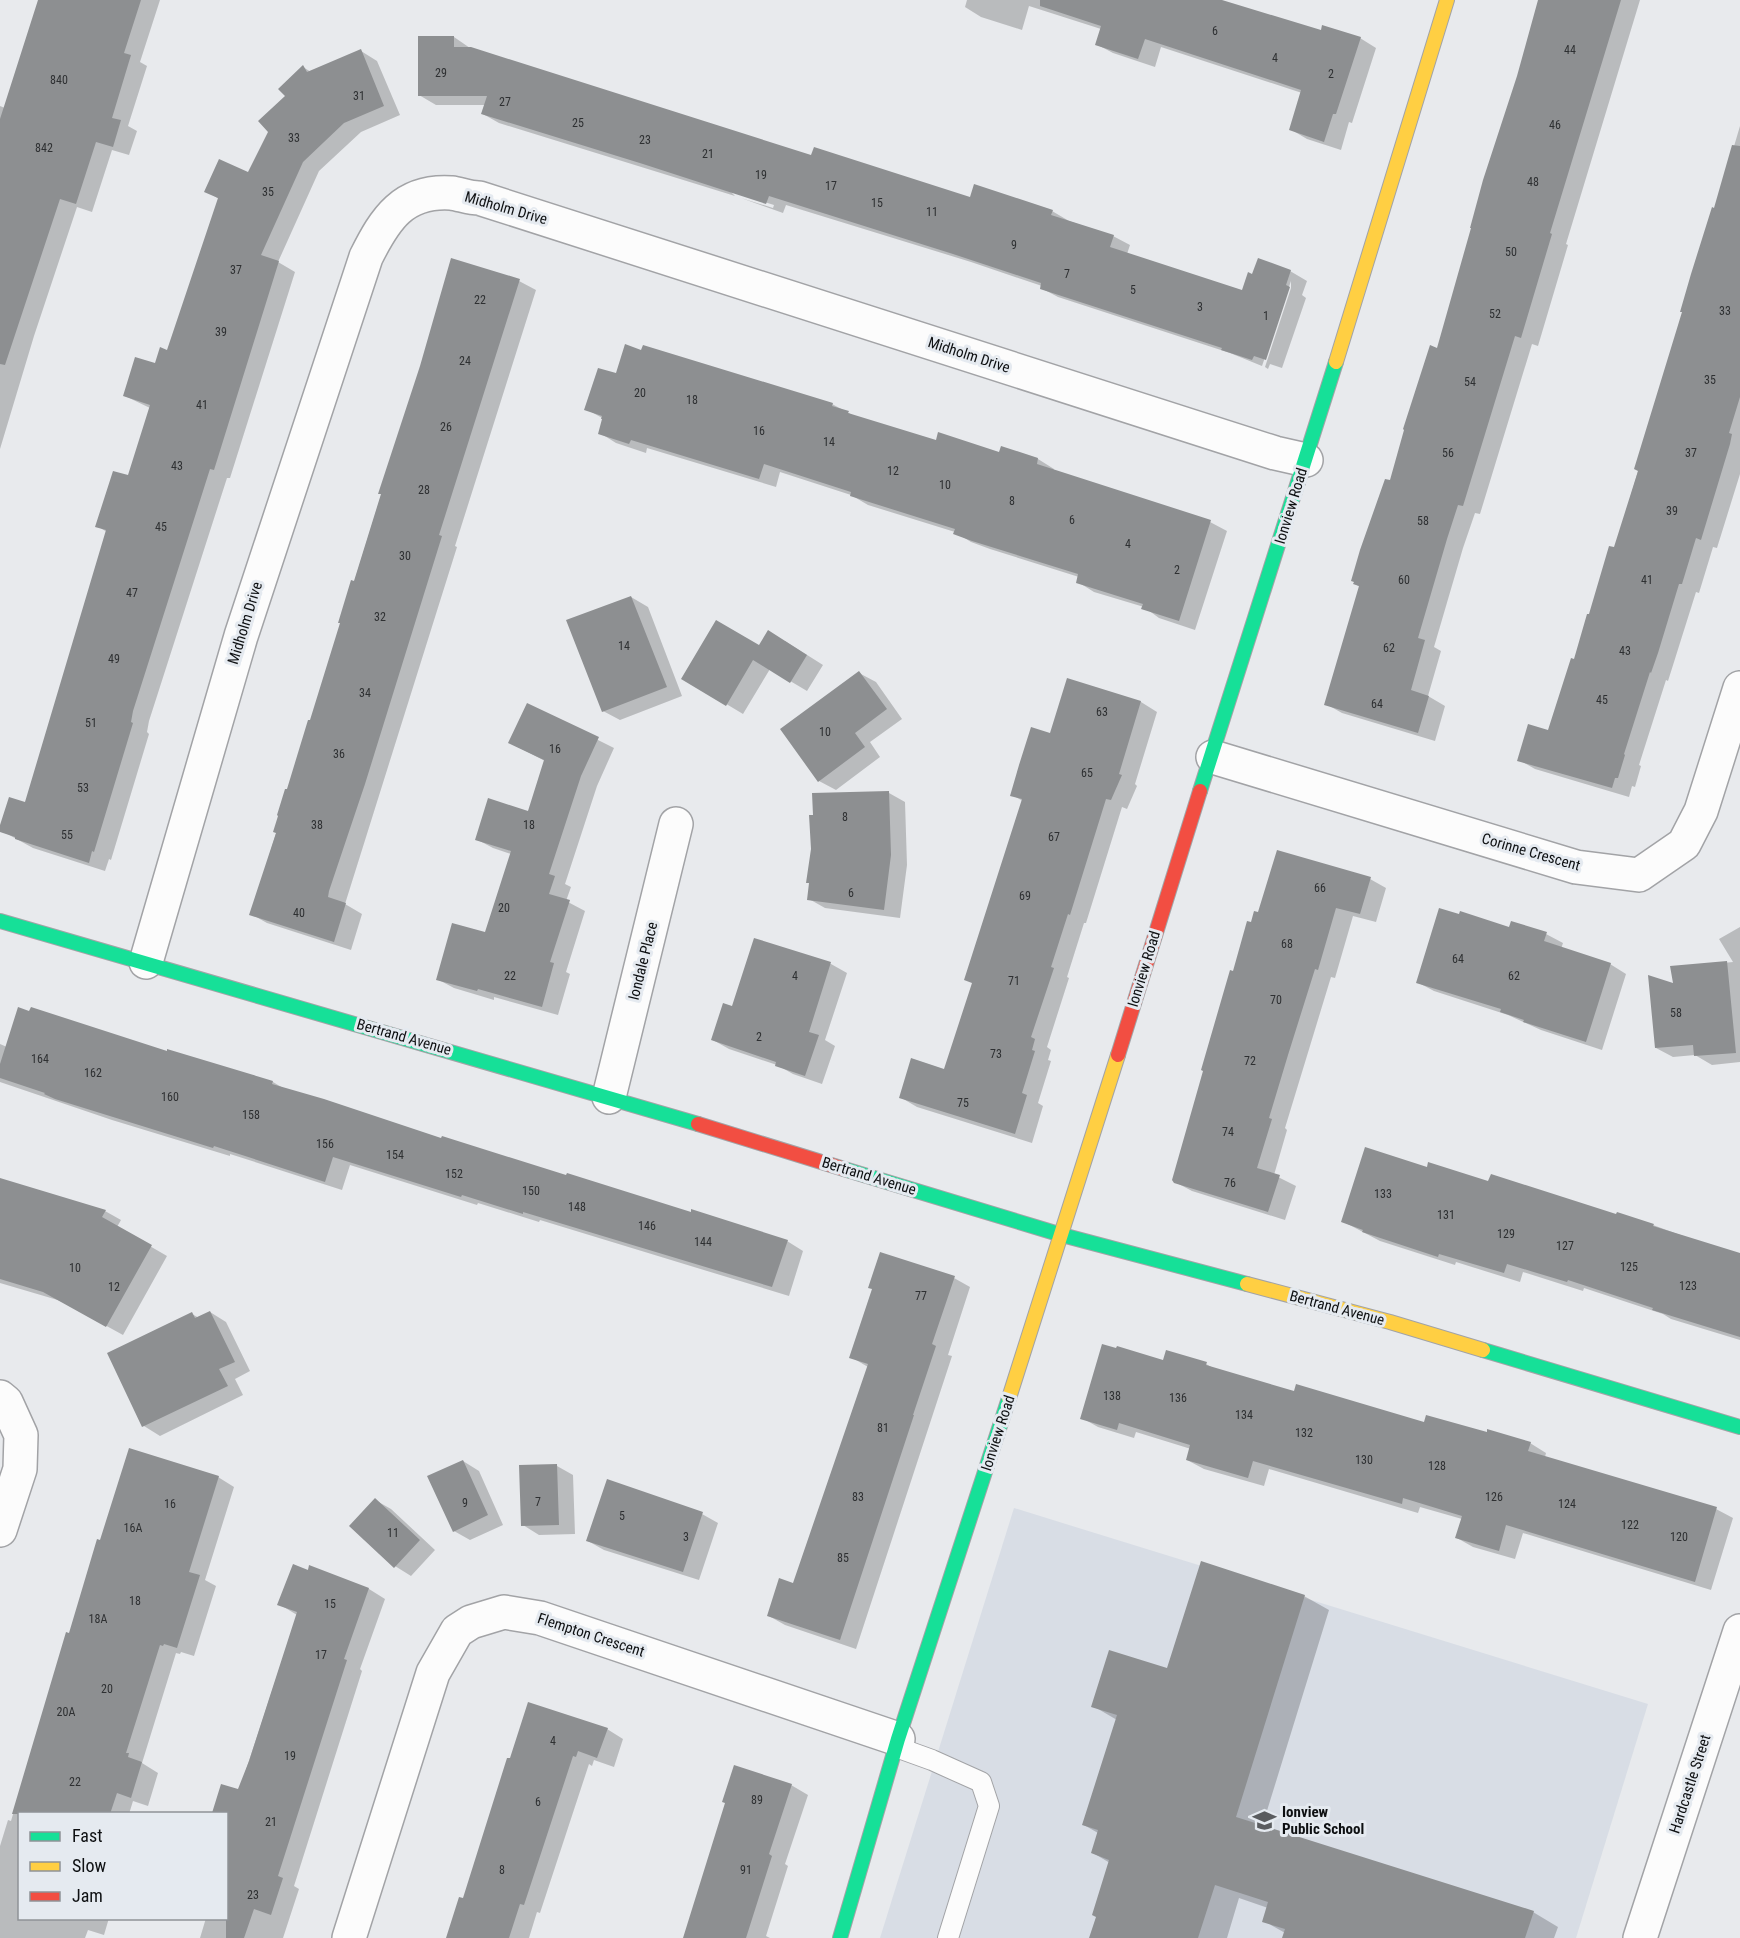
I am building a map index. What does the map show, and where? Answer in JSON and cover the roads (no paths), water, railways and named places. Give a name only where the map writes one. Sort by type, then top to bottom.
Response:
[{"type":"street","name":"Ionview Road","points":[[840,1938],[897,1743],[1062,1235],[1155,933],[1213,757],[1447,0]]},
{"type":"street","name":"Midholm Drive","points":[[146,962],[241,636],[366,257],[390,216],[402,204],[413,199],[434,193],[479,198],[1275,453],[1306,460]]},
{"type":"street","name":"Corinne Crescent","points":[[1213,757],[1576,867],[1639,875],[1684,844],[1701,812],[1740,688]]},
{"type":"street","name":"Iondale Place","points":[[609,1097],[676,824]]},
{"type":"street","name":"Bertrand Avenue","points":[[0,921],[609,1097],[1062,1235],[1390,1322],[1740,1426]]},
{"type":"street","points":[[0,1397],[6,1402],[21,1435],[20,1469],[0,1530]]},
{"type":"street","name":"Flempton Crescent","points":[[349,1938],[433,1673],[457,1631],[471,1622],[504,1612],[540,1618],[897,1743]]},
{"type":"street","name":"Hardcastle Street","points":[[1640,1938],[1740,1631]]},
{"type":"lane","points":[[897,1743],[981,1782],[989,1806],[948,1938]]},
{"type":"place","name":"Ionview Public School","points":[[1264,1821]]}]
